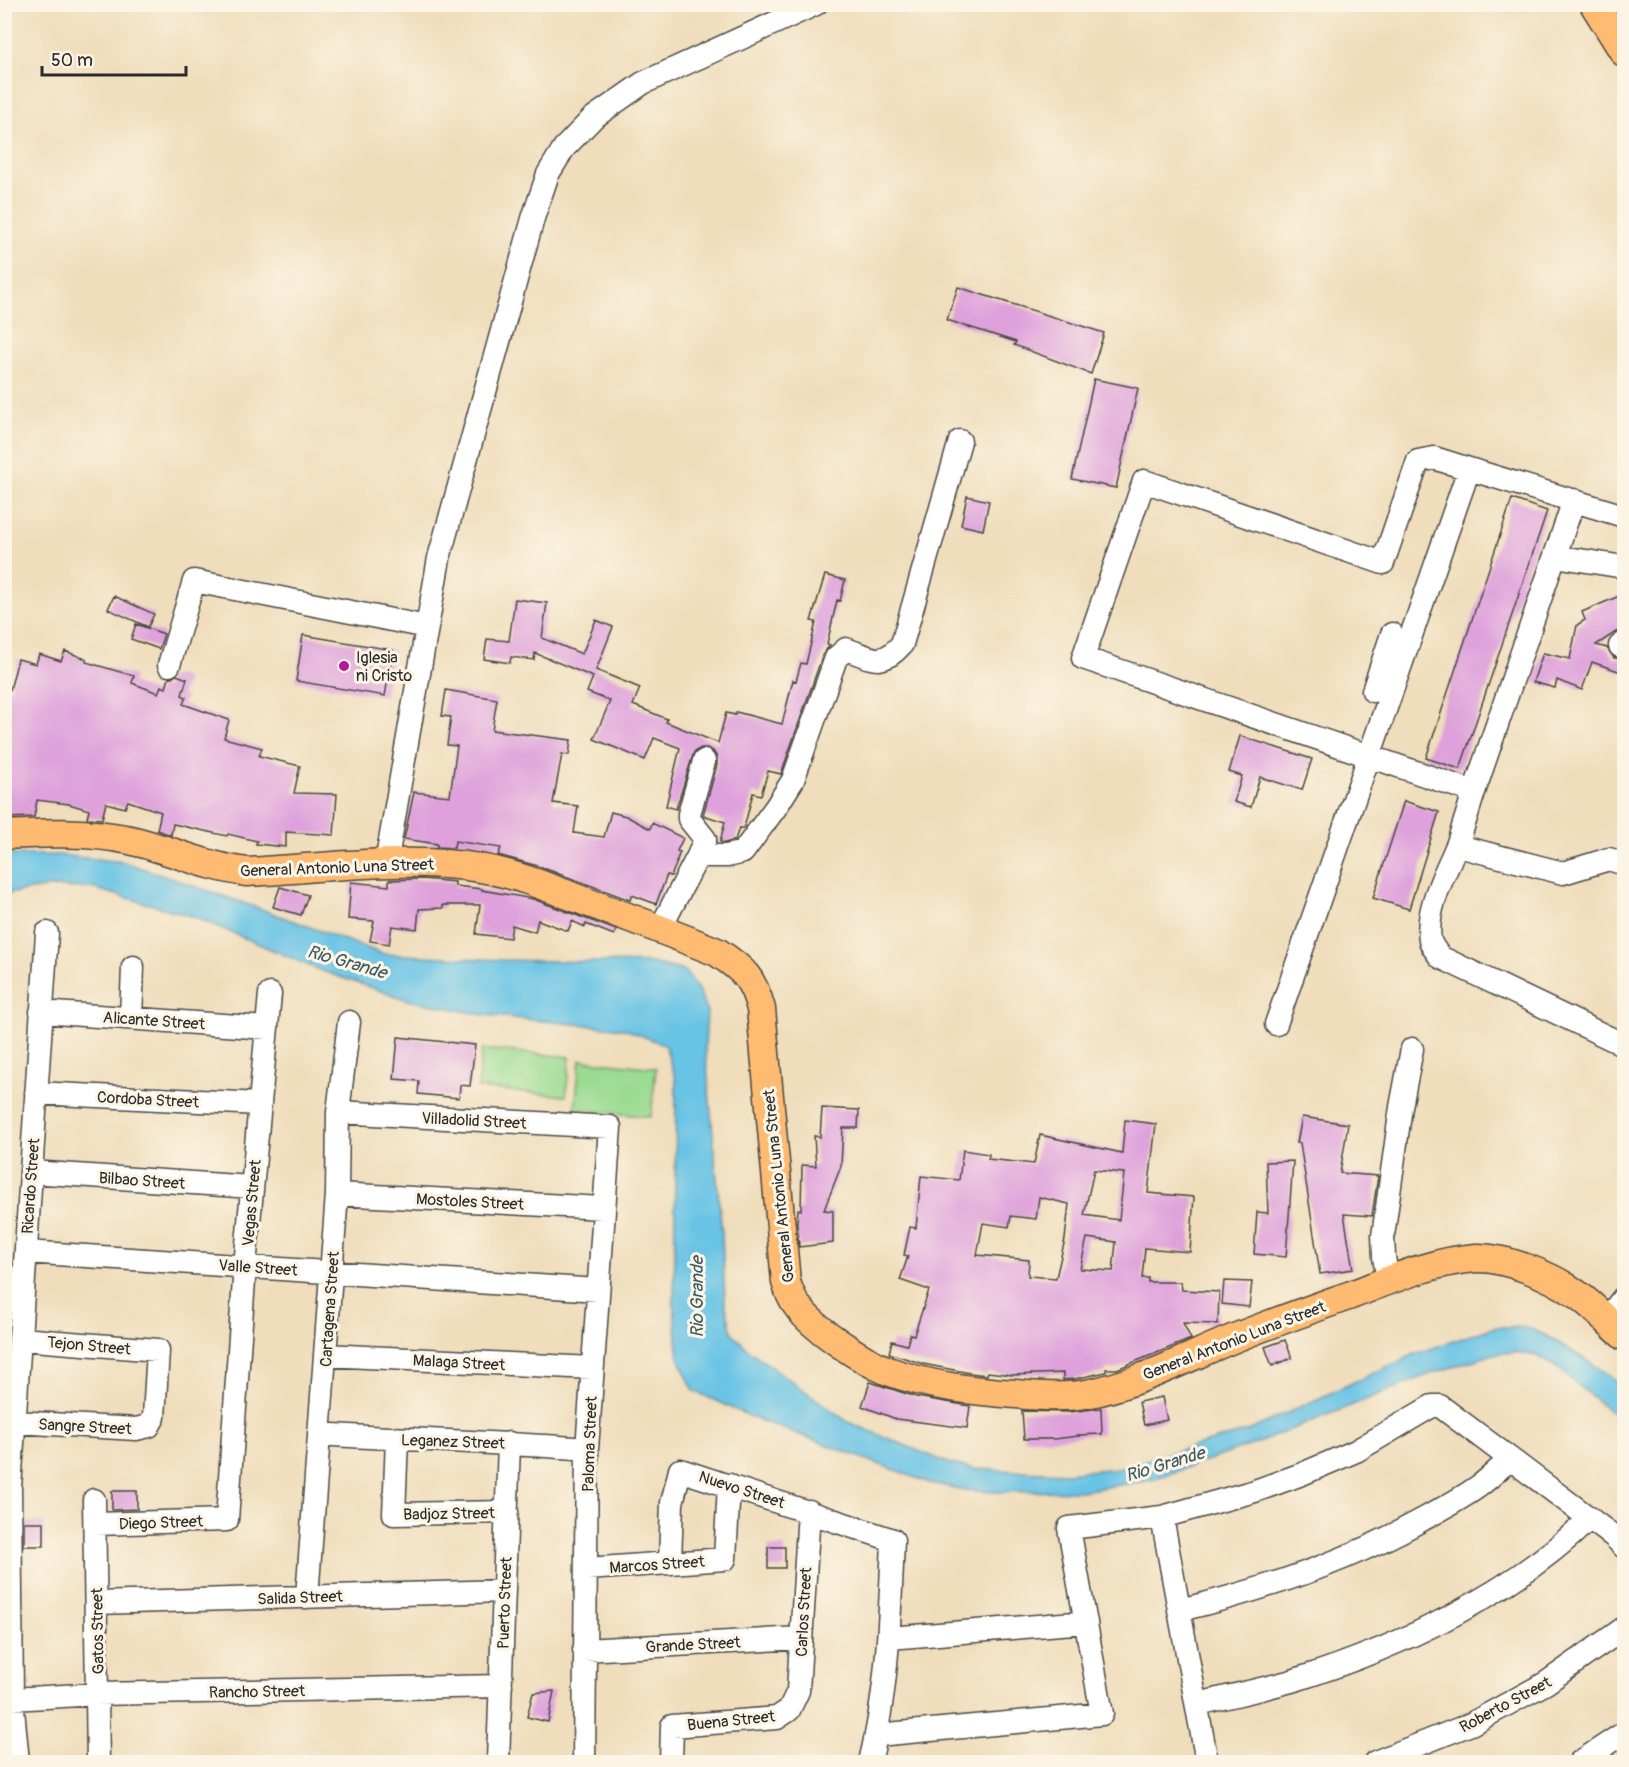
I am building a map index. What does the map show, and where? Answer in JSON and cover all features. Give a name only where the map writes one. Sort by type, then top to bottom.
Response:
[{"type":"main road","points":[[1594,4],[1624,52]]},
{"type":"main road","name":"General Antonio Luna Street","points":[[4,836],[100,834],[167,850],[220,867],[247,872],[386,864],[454,865],[507,874],[717,952],[746,975],[756,991],[761,1009],[786,1282],[799,1309],[831,1337],[878,1367],[913,1379],[979,1391],[1034,1395],[1083,1395],[1108,1389],[1237,1337],[1412,1272],[1478,1258],[1497,1261],[1554,1280],[1576,1293],[1615,1328]]},
{"type":"street","points":[[386,864],[442,547],[534,215],[548,174],[564,148],[592,118],[642,83],[816,4]]},
{"type":"street","points":[[698,856],[727,856],[743,852],[776,807],[793,780],[840,652],[846,649],[878,659],[891,657],[902,644],[960,441]]},
{"type":"street","points":[[1474,792],[1083,658],[1144,481],[1383,563],[1418,461],[1434,458],[1624,516]]},
{"type":"street","points":[[1276,1024],[1469,468]]},
{"type":"street","points":[[1574,500],[1458,843],[1434,900],[1430,942],[1440,957],[1624,1045]]},
{"type":"street","points":[[1555,556],[1624,567]]},
{"type":"street","points":[[169,665],[194,581],[427,627]]},
{"type":"street","points":[[1373,691],[1392,634]]},
{"type":"street","points":[[660,929],[705,839],[689,819],[704,761]]},
{"type":"street","points":[[1458,843],[1466,848],[1563,873],[1609,860],[1624,864]]},
{"type":"street","name":"Ricardo Street","points":[[18,1762],[12,1700],[7,1488],[16,1422],[46,933]]},
{"type":"street","points":[[131,1018],[133,967]]},
{"type":"street","name":"Vegas Street","points":[[227,1520],[245,1266],[270,994]]},
{"type":"street","name":"Alicante Street","points":[[41,1012],[267,1028]]},
{"type":"street","name":"Cartagena Street","points":[[307,1597],[337,1194],[338,1112],[349,1022]]},
{"type":"street","points":[[1388,1281],[1383,1236],[1399,1117],[1412,1049]]},
{"type":"street","name":"Cordoba Street","points":[[36,1093],[260,1104]]},
{"type":"street","name":"Villadolid Street","points":[[338,1112],[610,1126]]},
{"type":"street","name":"Paloma Street","points":[[584,1762],[587,1449],[610,1126]]},
{"type":"street","name":"Bilbao Street","points":[[31,1172],[252,1187]]},
{"type":"street","name":"Mostoles Street","points":[[337,1194],[603,1208]]},
{"type":"street","name":"Valle Street","points":[[26,1252],[598,1290]]},
{"type":"street","points":[[1615,1328],[1624,1297]]},
{"type":"street","name":"Tejon Street","points":[[21,1339],[158,1350]]},
{"type":"street","name":"Sangre Street","points":[[16,1422],[136,1430],[148,1426],[154,1417],[158,1350]]},
{"type":"street","name":"Malaga Street","points":[[325,1355],[592,1368]]},
{"type":"street","points":[[877,1735],[1102,1714],[1069,1528],[1162,1517],[1198,1509],[1302,1474],[1356,1451],[1432,1406],[1440,1406],[1590,1518],[1624,1547]]},
{"type":"street","name":"Leganez Street","points":[[319,1434],[587,1449]]},
{"type":"street","name":"Badjoz Street","points":[[396,1439],[394,1514],[507,1512]]},
{"type":"street","name":"Puerto Street","points":[[498,1762],[508,1443]]},
{"type":"street","points":[[1180,1610],[1278,1584],[1348,1558],[1435,1513],[1479,1486],[1510,1459]]},
{"type":"street","name":"Nuevo Street","points":[[670,1563],[672,1503],[680,1470],[809,1511],[893,1540],[889,1638]]},
{"type":"street","name":"Marcos Street","points":[[587,1569],[725,1559],[729,1485]]},
{"type":"street","name":"Gatos Street","points":[[94,1500],[98,1762]]},
{"type":"street","name":"Carlos Street","points":[[789,1710],[798,1691],[809,1511]]},
{"type":"street","points":[[1162,1517],[1207,1762]]},
{"type":"street","points":[[1198,1704],[1294,1680],[1367,1654],[1423,1629],[1526,1572],[1566,1541],[1590,1518]]},
{"type":"street","name":"Diego Street","points":[[95,1524],[227,1520]]},
{"type":"street","name":"Salida Street","points":[[97,1603],[504,1591]]},
{"type":"street","points":[[870,1762],[877,1735],[889,1638],[1086,1622]]},
{"type":"street","name":"Roberto Street","points":[[1376,1762],[1471,1724],[1546,1683],[1624,1628]]},
{"type":"street","name":"Grande Street","points":[[584,1650],[801,1638]]},
{"type":"street","name":"Rancho Street","points":[[12,1700],[97,1694],[501,1686]]},
{"type":"street","name":"Buena Street","points":[[671,1762],[672,1726],[777,1718],[789,1710]]},
{"type":"street","points":[[1580,1762],[1624,1733]]},
{"type":"green space","points":[[482,1049],[570,1057],[566,1096],[478,1088]]},
{"type":"green space","points":[[580,1060],[656,1068],[651,1117],[575,1109]]},
{"type":"water","name":"Rio Grande","points":[[5,855],[58,855],[124,862],[383,954],[501,960],[651,963],[685,971],[699,991],[707,1011],[705,1046],[722,1234],[725,1303],[732,1333],[750,1351],[848,1422],[948,1463],[974,1469],[1065,1473],[1118,1468],[1248,1431],[1415,1354],[1495,1327],[1529,1328],[1547,1336],[1596,1366],[1624,1387],[1624,1423],[1556,1367],[1537,1356],[1516,1352],[1494,1354],[1430,1374],[1260,1442],[1151,1480],[1081,1491],[993,1492],[965,1490],[930,1483],[749,1416],[694,1391],[679,1360],[674,1305],[676,1081],[665,1045],[625,1029],[484,1015],[408,1000],[322,971],[195,917],[92,888],[50,887],[5,894]]},
{"type":"building","points":[[958,287],[1104,333],[1091,374],[1014,345],[1016,342],[947,320]]},
{"type":"building","points":[[1094,379],[1138,388],[1116,488],[1072,479]]},
{"type":"building","points":[[967,496],[989,501],[983,530],[961,525]]},
{"type":"building","points":[[1512,499],[1547,511],[1460,769],[1426,758]]},
{"type":"building","points":[[825,575],[845,580],[840,601],[837,600],[827,644],[830,645],[823,654],[781,774],[768,771],[761,795],[753,793],[744,828],[739,828],[735,840],[725,843],[720,842],[725,822],[703,815],[717,765],[717,757],[713,751],[701,748],[694,752],[676,809],[666,806],[680,748],[654,738],[645,760],[594,739],[610,701],[587,692],[593,677],[535,653],[534,660],[511,657],[510,663],[484,659],[487,639],[509,641],[515,599],[547,603],[542,638],[582,654],[596,620],[613,627],[596,670],[640,688],[633,705],[667,719],[666,722],[718,743],[726,713],[735,715],[736,712],[782,724],[793,680],[796,681],[801,663],[806,664],[816,622],[811,621]]},
{"type":"building","points":[[1624,594],[1624,629],[1596,645],[1607,648],[1614,658],[1624,658],[1624,673],[1592,662],[1582,690],[1557,680],[1555,688],[1533,682],[1543,653],[1570,659],[1577,625],[1585,620],[1582,612]]},
{"type":"building","points":[[114,596],[154,614],[148,627],[108,609]]},
{"type":"building","points":[[136,624],[164,634],[159,649],[131,639]]},
{"type":"building","name":"Iglesia ni Cristo","points":[[303,635],[393,650],[385,696],[296,681]]},
{"type":"building","points":[[65,651],[86,659],[86,662],[134,676],[132,683],[158,693],[161,686],[166,688],[169,678],[177,675],[187,679],[182,695],[186,697],[183,704],[229,720],[224,738],[262,748],[259,756],[300,766],[294,793],[337,794],[334,835],[286,832],[286,847],[256,844],[257,841],[228,834],[227,836],[173,824],[171,835],[157,830],[161,812],[128,801],[125,808],[106,803],[102,819],[87,818],[89,810],[69,804],[37,800],[34,817],[4,818],[4,689],[10,690],[18,659],[36,664],[39,654],[61,661]]},
{"type":"building","points":[[446,690],[497,699],[492,730],[571,740],[569,755],[562,754],[553,803],[578,806],[574,833],[604,837],[611,812],[626,816],[650,829],[652,823],[683,838],[677,851],[680,852],[677,862],[671,876],[667,875],[656,904],[632,895],[630,900],[538,866],[498,855],[501,848],[455,841],[454,848],[437,847],[437,844],[404,839],[414,792],[450,796],[457,746],[447,745],[451,717],[442,716]]},
{"type":"building","points":[[1240,736],[1312,759],[1302,790],[1260,777],[1251,807],[1234,802],[1242,776],[1229,772]]},
{"type":"building","points":[[1404,801],[1439,812],[1409,909],[1373,898]]},
{"type":"building","points":[[422,879],[455,882],[455,886],[533,899],[616,930],[614,935],[572,921],[568,931],[538,920],[535,932],[512,925],[510,938],[476,934],[480,905],[443,905],[443,908],[419,909],[417,929],[392,926],[389,944],[370,941],[374,921],[348,919],[351,882],[389,886],[389,880]]},
{"type":"building","points":[[280,887],[308,895],[301,915],[273,907]]},
{"type":"building","points":[[398,1037],[475,1045],[470,1086],[460,1085],[459,1098],[418,1094],[419,1081],[394,1079]]},
{"type":"building","points":[[822,1108],[859,1110],[858,1128],[843,1128],[841,1166],[824,1210],[833,1211],[833,1243],[799,1247],[797,1223],[798,1209],[801,1210],[802,1165],[816,1166],[814,1136],[820,1137]]},
{"type":"building","points":[[1302,1117],[1348,1124],[1340,1173],[1378,1176],[1372,1216],[1344,1214],[1353,1269],[1320,1274],[1300,1143],[1297,1143]]},
{"type":"building","points":[[1125,1120],[1156,1124],[1148,1193],[1194,1197],[1190,1252],[1145,1248],[1142,1278],[1148,1278],[1148,1282],[1181,1282],[1182,1290],[1219,1292],[1218,1324],[1183,1323],[1191,1339],[1117,1369],[1106,1369],[1106,1372],[1075,1379],[1063,1380],[1063,1373],[1012,1375],[988,1372],[987,1375],[970,1373],[923,1364],[889,1353],[892,1341],[907,1345],[910,1334],[914,1335],[929,1290],[900,1280],[908,1256],[904,1255],[910,1227],[916,1228],[921,1176],[959,1180],[963,1150],[989,1154],[988,1159],[1034,1164],[1040,1135],[1122,1153]],"holes":[[[1094,1170],[1124,1173],[1119,1220],[1084,1215]],[[1039,1197],[1069,1204],[1065,1239],[1056,1278],[1028,1276],[1029,1260],[977,1255],[983,1223],[1009,1227],[1011,1216],[1036,1219]],[[1087,1238],[1116,1242],[1113,1271],[1080,1269]]]},
{"type":"building","points":[[1293,1161],[1286,1257],[1254,1254],[1257,1212],[1268,1213],[1266,1162]]},
{"type":"building","points":[[1224,1281],[1252,1282],[1249,1307],[1222,1304]]},
{"type":"building","points":[[1285,1340],[1292,1358],[1272,1366],[1265,1347]]},
{"type":"building","points":[[870,1382],[916,1397],[970,1406],[967,1428],[896,1419],[862,1406]]},
{"type":"building","points":[[1162,1397],[1167,1420],[1144,1425],[1139,1402]]},
{"type":"building","points":[[1101,1408],[1102,1434],[1054,1439],[1024,1439],[1022,1411],[1069,1412]]},
{"type":"building","points":[[112,1491],[137,1491],[137,1509],[112,1510]]},
{"type":"building","points":[[24,1522],[44,1522],[44,1546],[24,1546]]},
{"type":"building","points":[[768,1547],[785,1547],[785,1568],[768,1568]]},
{"type":"building","points":[[554,1691],[548,1722],[527,1717],[533,1693]]},
{"type":"place","name":"Iglesia ni Cristo","points":[[344,666]]}]
